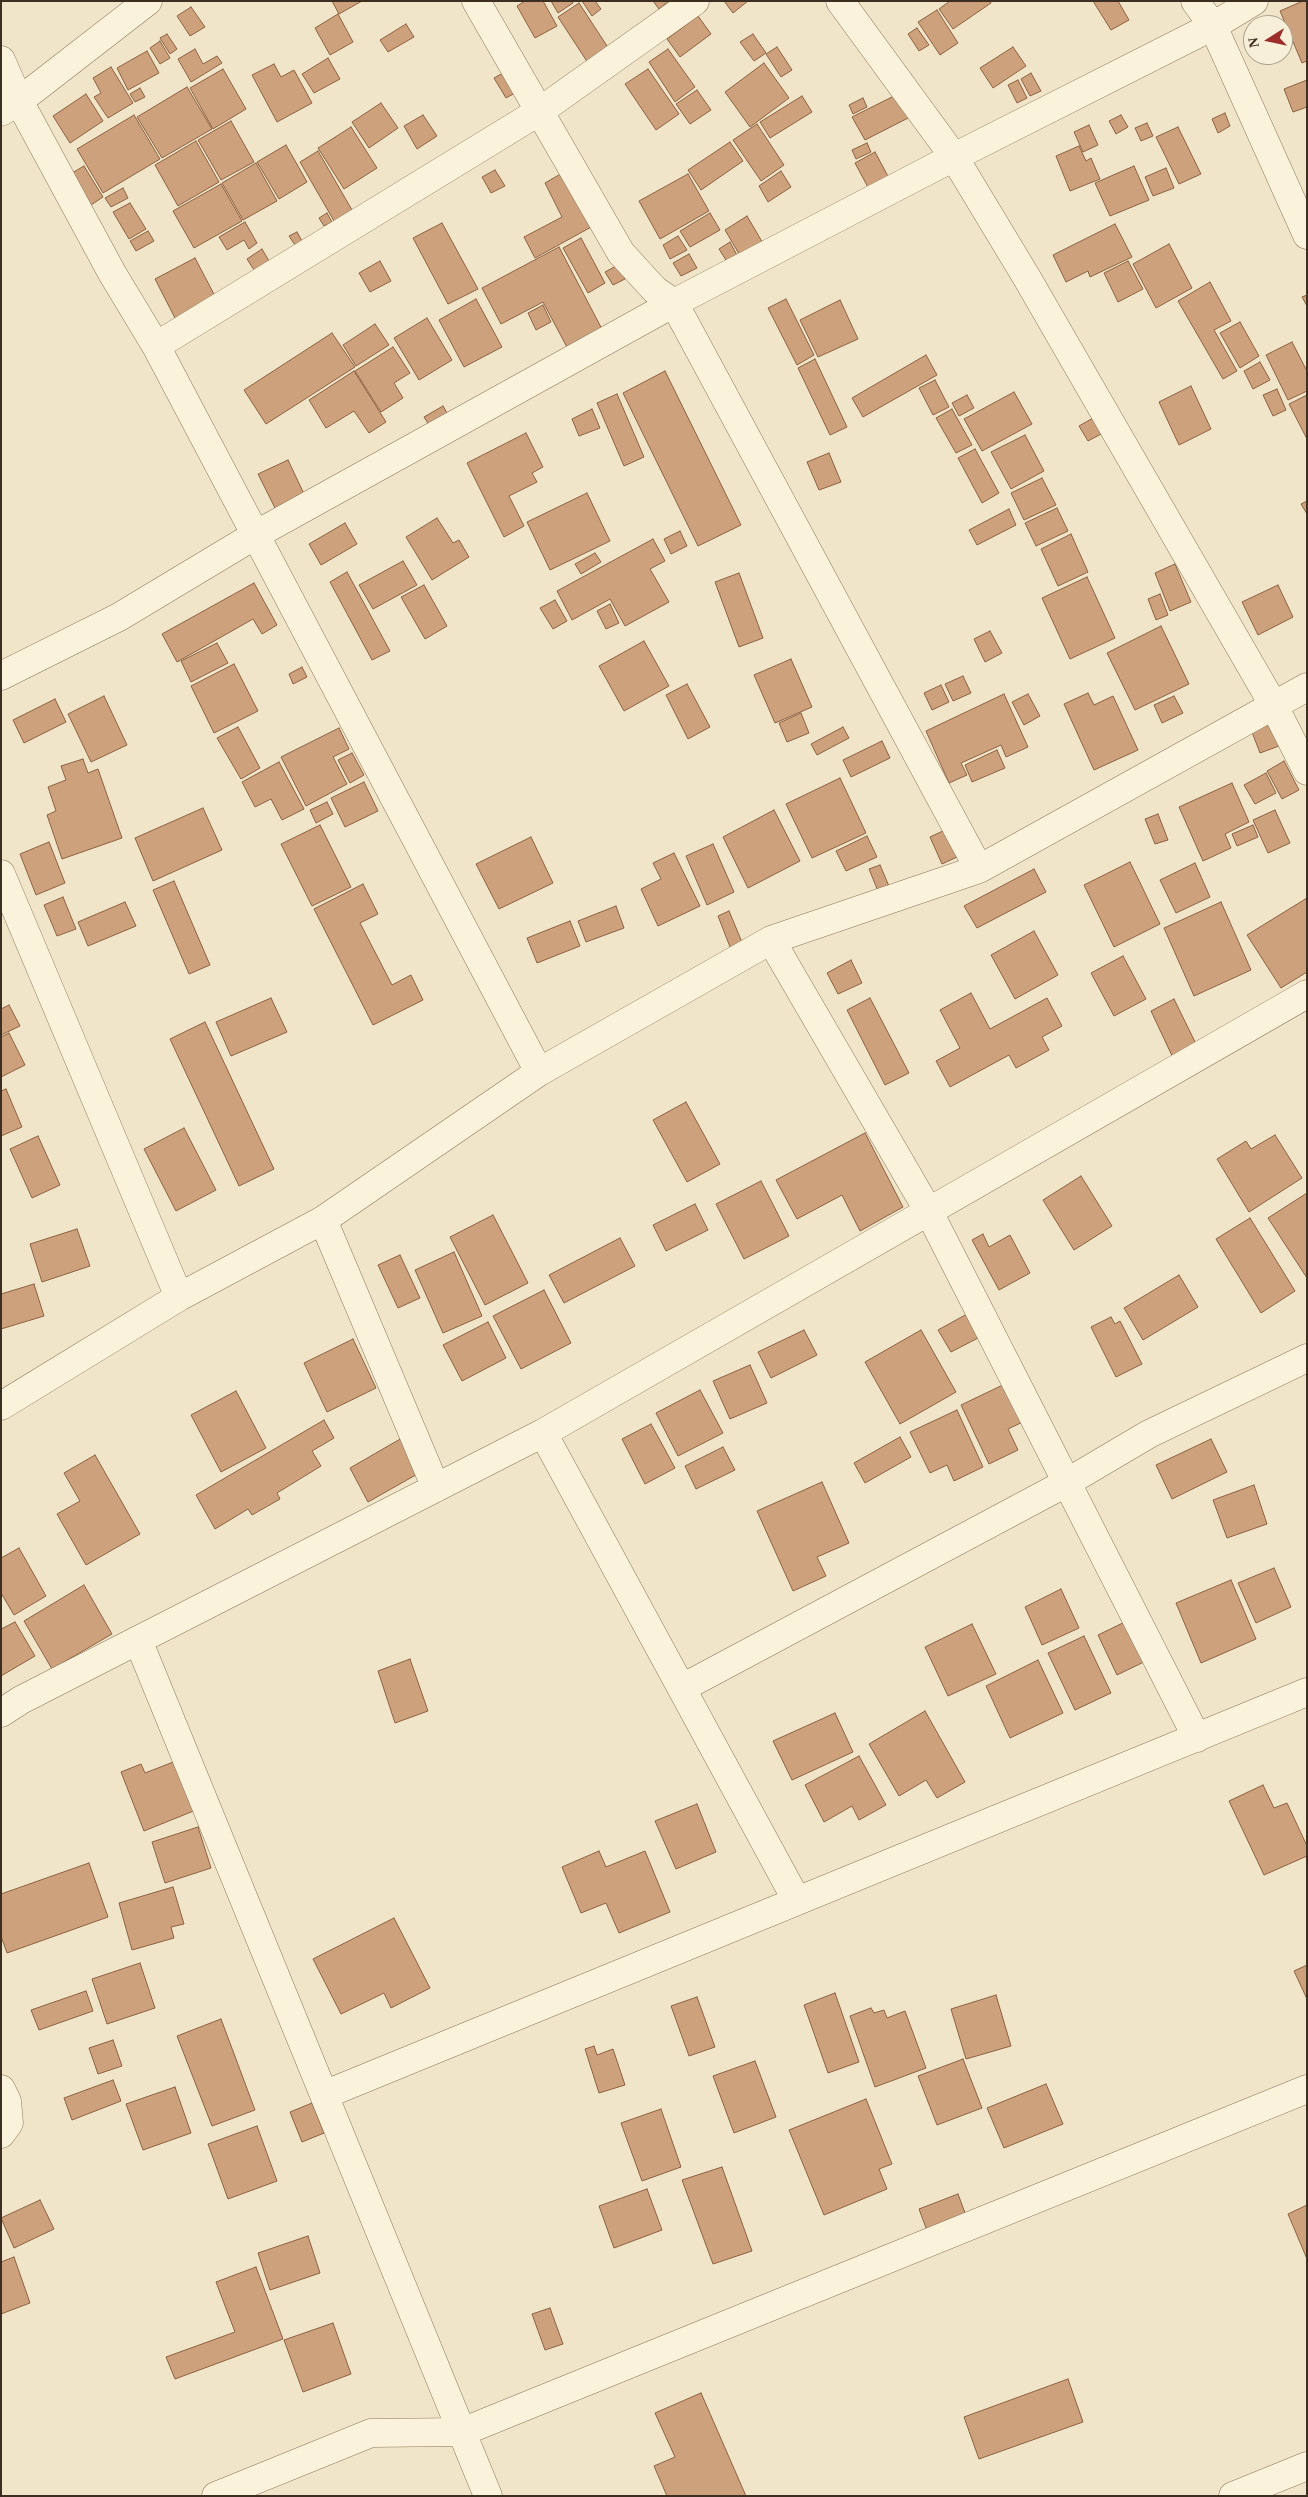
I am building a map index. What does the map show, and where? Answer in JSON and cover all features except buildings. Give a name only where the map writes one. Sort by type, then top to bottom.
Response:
[{"type":"street","points":[[10,106],[148,1]]},
{"type":"street","points":[[476,1],[621,253],[648,284],[674,303],[979,869]]},
{"type":"street","points":[[156,346],[540,111],[695,1]]},
{"type":"street","points":[[840,1],[954,157],[1027,278],[1274,706],[1307,771]]},
{"type":"street","points":[[1196,1],[1213,26],[1307,235]]},
{"type":"street","points":[[1,676],[120,617],[257,534],[674,303],[954,157],[1213,26],[1254,1]]},
{"type":"street","points":[[1,60],[10,106],[156,346],[257,534],[539,1072]]},
{"type":"street","points":[[1,1406],[179,1297],[323,1220],[539,1072],[771,940],[979,869],[1307,687]]},
{"type":"street","points":[[1,874],[179,1297]]},
{"type":"street","points":[[771,940],[929,1212],[1197,1738]]},
{"type":"street","points":[[1,1713],[21,1700],[543,1433],[1307,994]]},
{"type":"street","points":[[323,1220],[436,1488]]},
{"type":"street","points":[[682,1688],[1066,1482],[1149,1434],[1307,1358]]},
{"type":"street","points":[[543,1433],[798,1901]]},
{"type":"street","points":[[138,1640],[488,2496]]},
{"type":"street","points":[[324,2095],[1307,1692]]},
{"type":"street","points":[[1,2089],[7,2101],[8,2123],[1,2134]]},
{"type":"street","points":[[216,2496],[372,2433],[462,2432],[1307,2089]]},
{"type":"street","points":[[1233,2496],[1307,2466]]}]
